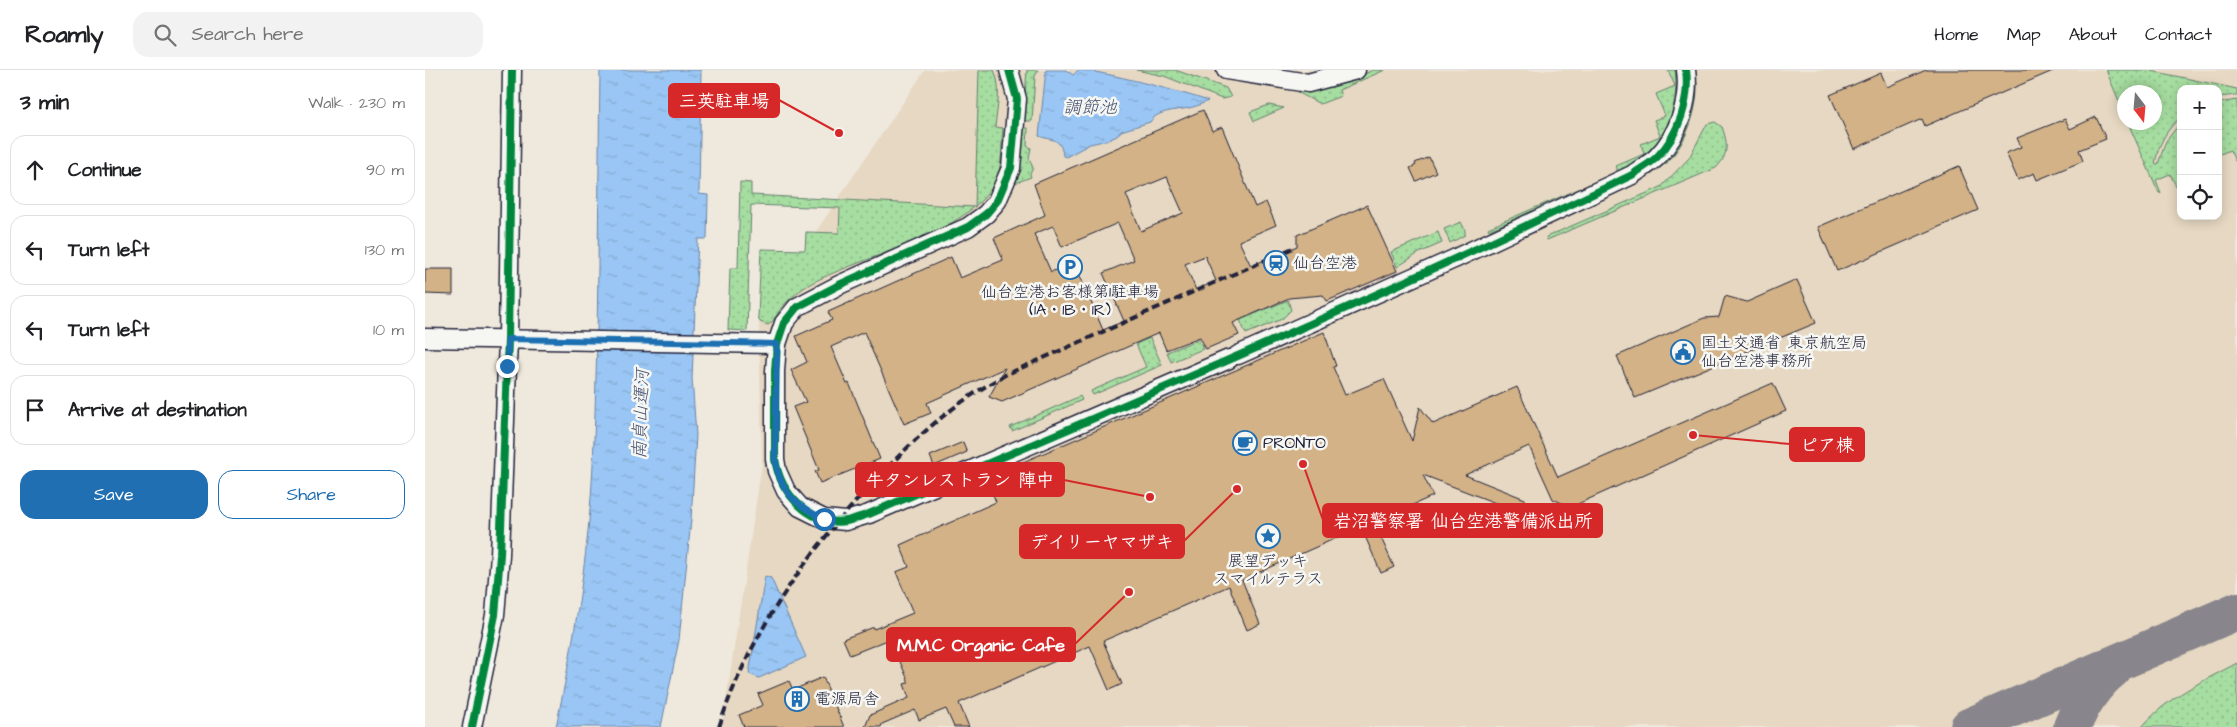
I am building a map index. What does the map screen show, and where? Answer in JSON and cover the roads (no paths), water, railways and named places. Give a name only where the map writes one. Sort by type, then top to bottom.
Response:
[{"type":"street","points":[[472,727],[496,607],[500,555],[508,339],[512,70]]},
{"type":"street","points":[[1009,70],[1017,99]]},
{"type":"street","points":[[1021,70],[1011,168],[997,201],[986,214],[968,227],[797,307],[784,324],[777,344],[775,459],[781,482],[786,492],[800,506],[824,519],[846,521],[869,514],[1233,357],[1454,259],[1632,176],[1657,157],[1670,140],[1686,99],[1685,70]]},
{"type":"street","points":[[1226,70],[1308,83],[1356,70]]},
{"type":"street","points":[[425,338],[573,339],[777,344]]},
{"type":"water","name":"南貞山運河","points":[[600,70],[701,70],[699,194],[708,195],[707,239],[698,239],[692,378],[696,435],[691,520],[679,640],[661,727],[556,727],[580,597],[591,497],[596,366]]},
{"type":"water","name":"調節池","points":[[1046,70],[1066,70],[1073,75],[1079,70],[1089,71],[1123,78],[1208,101],[1195,107],[1158,115],[1150,122],[1121,131],[1117,136],[1090,144],[1066,157],[1063,156],[1058,143],[1039,136]]},
{"type":"water","points":[[765,576],[771,578],[806,657],[759,678],[749,674]]},
{"type":"railway","points":[[719,727],[731,693],[746,660],[781,598],[802,568],[824,539],[871,485],[933,424],[966,399],[1005,375],[1295,247]]},
{"type":"place","name":"三英駐車場","points":[[839,133]]},
{"type":"place","name":"仙台空港","points":[[1276,263]]},
{"type":"place","name":"仙台空港お客様第1駐車場 (1A・1B・1R)","points":[[1070,267]]},
{"type":"place","name":"国土交通省 東京航空局 仙台空港事務所","points":[[1683,352]]},
{"type":"place","name":"ピア棟","points":[[1693,435]]},
{"type":"place","name":"PRONTO","points":[[1245,443]]},
{"type":"place","name":"岩沼警察署 仙台空港警備派出所","points":[[1303,464]]},
{"type":"place","name":"デイリーヤマザキ","points":[[1237,489]]},
{"type":"place","name":"牛タンレストラン 陣中","points":[[1150,497]]},
{"type":"place","name":"展望デッキ スマイルテラス","points":[[1268,536]]},
{"type":"place","name":"M.M.C Organic Cafe","points":[[1129,592]]},
{"type":"place","name":"電源局舎","points":[[797,699]]}]
